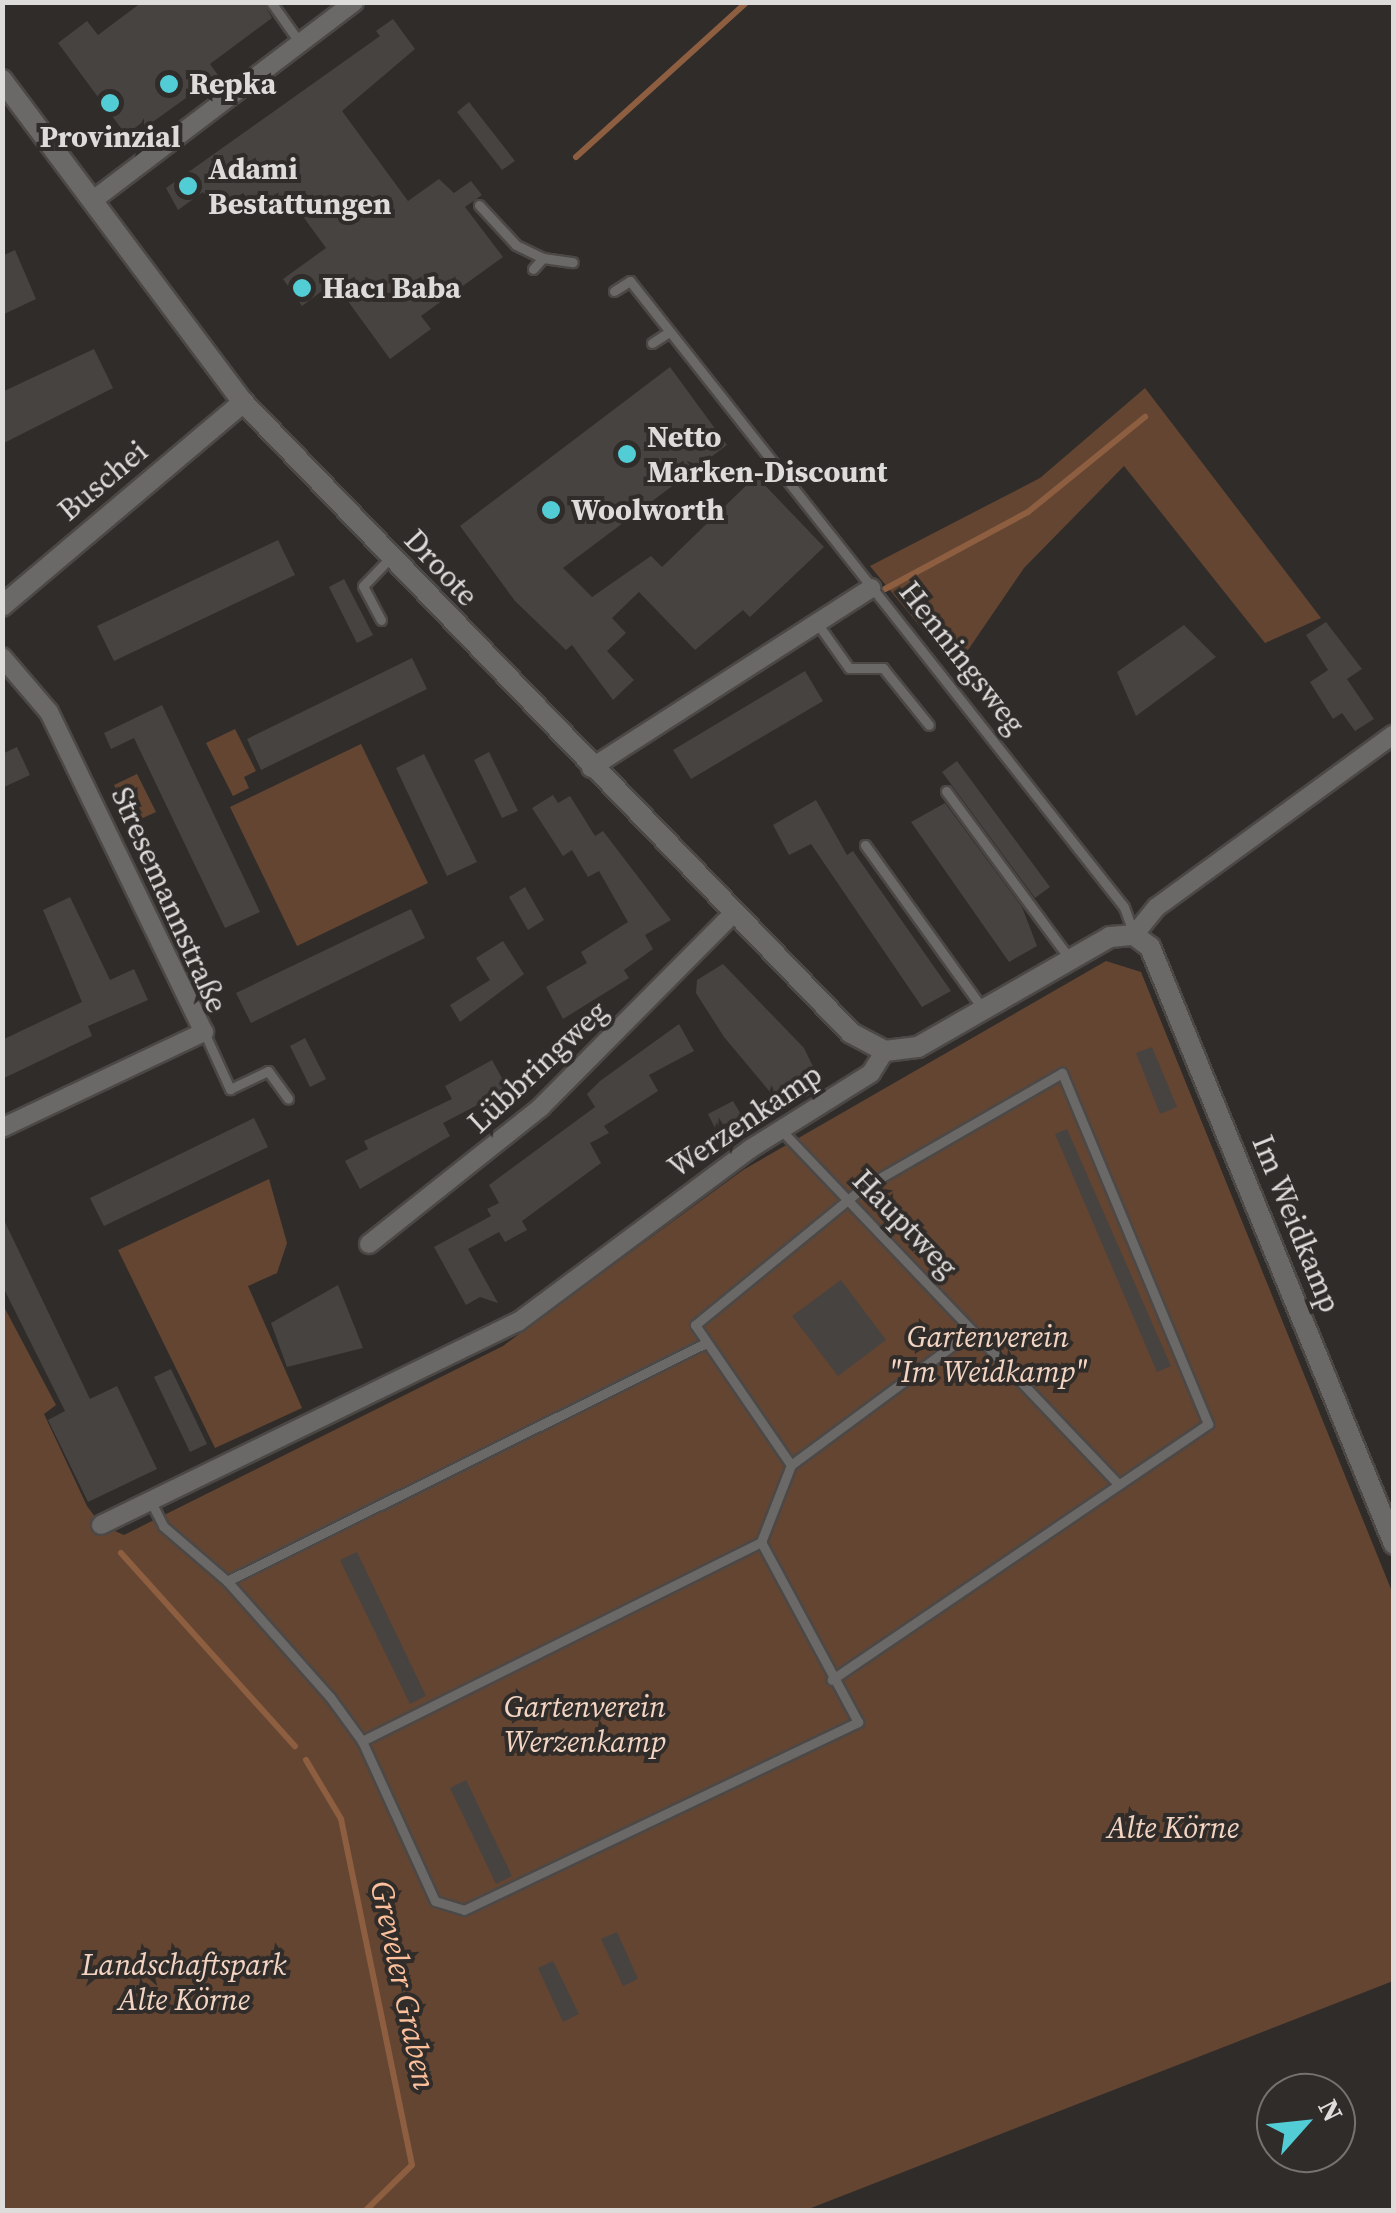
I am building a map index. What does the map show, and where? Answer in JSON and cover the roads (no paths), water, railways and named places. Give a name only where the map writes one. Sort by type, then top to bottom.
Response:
[{"type":"street","points":[[92,200],[354,2]]},
{"type":"street","name":"Droote","points":[[2,80],[243,402],[731,916],[851,1034],[885,1051]]},
{"type":"street","name":"Buschei","points":[[2,606],[243,402]]},
{"type":"street","name":"Henningsweg","points":[[590,768],[871,588]]},
{"type":"street","name":"Stresemannstraße","points":[[2,657],[49,712],[204,1032],[2,1128]]},
{"type":"street","points":[[885,1051],[918,1047],[986,1014],[1110,937],[1134,934],[1157,908],[1394,734]]},
{"type":"street","name":"Lübbringweg","points":[[369,1244],[541,1107],[731,916]]},
{"type":"street","name":"Im Weidkamp","points":[[1134,934],[1160,968],[1394,1544]]},
{"type":"street","name":"Werzenkamp","points":[[101,1524],[518,1322],[780,1129],[871,1072],[885,1051]]},
{"type":"lane","points":[[270,2],[300,43]]},
{"type":"lane","points":[[480,206],[516,245],[543,258],[573,262]]},
{"type":"lane","points":[[532,269],[543,258]]},
{"type":"lane","points":[[614,291],[630,281],[871,588]]},
{"type":"lane","points":[[652,343],[669,332]]},
{"type":"lane","points":[[381,620],[363,586],[390,558]]},
{"type":"lane","name":"Henningsweg","points":[[871,588],[1124,906],[1134,934]]},
{"type":"lane","points":[[817,622],[849,668],[883,668],[929,725]]},
{"type":"lane","points":[[946,791],[1072,961]]},
{"type":"lane","points":[[865,846],[986,1014]]},
{"type":"lane","points":[[204,1032],[230,1090],[268,1071],[288,1098]]},
{"type":"lane","points":[[791,1464],[694,1326],[848,1200],[1062,1073],[1208,1424],[1116,1483],[925,1624],[832,1680]]},
{"type":"lane","name":"Hauptweg","points":[[780,1129],[1116,1483]]},
{"type":"lane","points":[[362,1741],[761,1542],[791,1464],[972,1331]]},
{"type":"lane","points":[[227,1582],[706,1342]]},
{"type":"lane","points":[[152,1502],[163,1526],[227,1582],[362,1741],[435,1901],[464,1910],[858,1722],[761,1542]]},
{"type":"waterway","points":[[576,157],[747,2]]},
{"type":"waterway","name":"Greveler Graben","points":[[885,589],[1028,512],[1145,417]]},
{"type":"waterway","name":"Greveler Graben","points":[[121,1553],[295,1746]]},
{"type":"waterway","name":"Greveler Graben","points":[[306,1760],[341,1819],[412,2165],[366,2210]]},
{"type":"place","name":"Repka","points":[[169,84]]},
{"type":"place","name":"Provinzial","points":[[110,103]]},
{"type":"place","name":"Adami Bestattungen","points":[[188,186]]},
{"type":"place","name":"Hacı Baba","points":[[302,288]]},
{"type":"place","name":"Netto Marken-Discount","points":[[627,454]]},
{"type":"place","name":"Woolworth","points":[[551,510]]},
{"type":"park label","name":"Gartenverein \"Im Weidkamp\"","points":[[988,1354]]},
{"type":"park label","name":"Gartenverein Werzenkamp","points":[[585,1724]]},
{"type":"park label","name":"Alte Körne","points":[[1173,1828]]},
{"type":"park label","name":"Landschaftspark Alte Körne","points":[[184,1982]]}]
